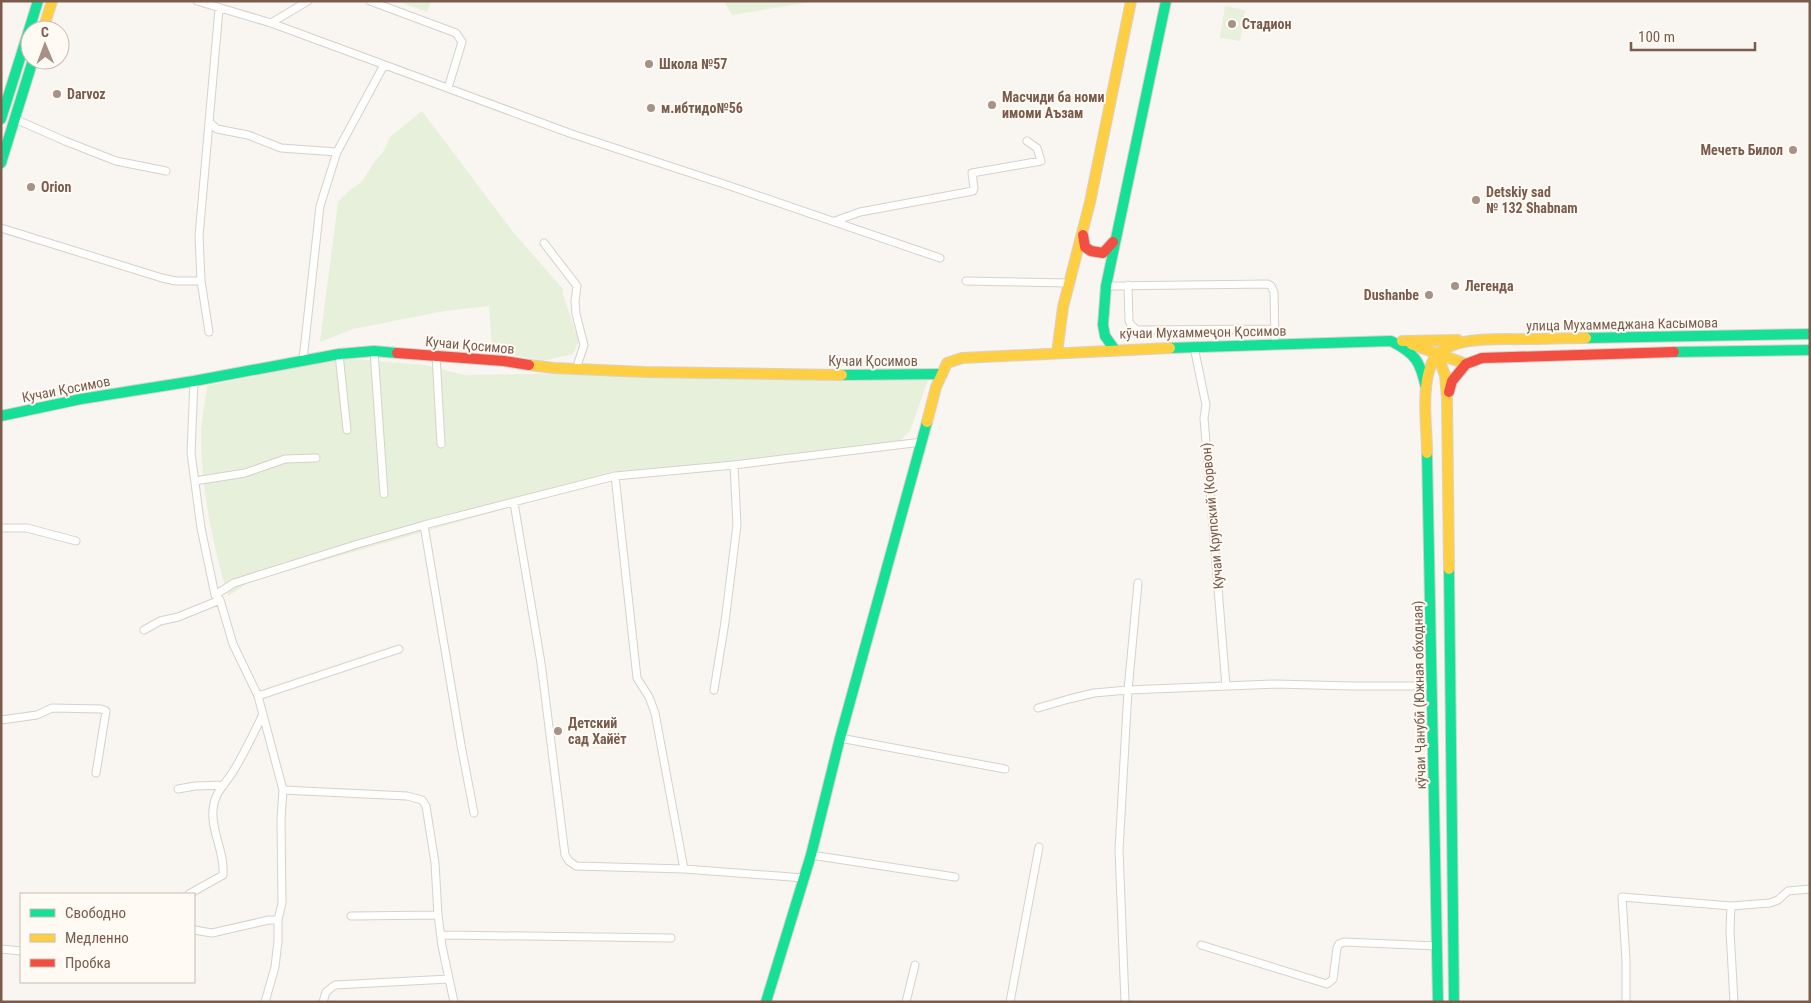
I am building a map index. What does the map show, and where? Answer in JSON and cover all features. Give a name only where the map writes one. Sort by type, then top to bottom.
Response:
[{"type":"street","points":[[1,120],[38,1]]},
{"type":"street","points":[[46,20],[52,1]]},
{"type":"street","points":[[197,1],[271,23],[572,134],[940,258]]},
{"type":"street","points":[[271,23],[308,1]]},
{"type":"street","points":[[370,1],[456,32],[462,42],[448,88]]},
{"type":"street","points":[[1057,353],[1061,314],[1083,231],[1131,1]]},
{"type":"street","name":"кӯчаи Мухаммеҷон Қосимов","points":[[1166,1],[1106,286],[1103,325],[1105,336],[1115,350],[1402,341],[1466,364]]},
{"type":"street","points":[[209,332],[202,281],[199,236],[219,9]]},
{"type":"street","points":[[303,360],[320,206],[337,152],[384,65]]},
{"type":"street","points":[[1,163],[31,70]]},
{"type":"street","points":[[15,119],[65,141],[116,160],[166,171]]},
{"type":"street","points":[[209,122],[217,129],[248,135],[281,148],[337,152]]},
{"type":"street","points":[[834,221],[860,212],[973,191],[972,173],[1040,161],[1038,148],[1027,141]]},
{"type":"street","points":[[1,228],[162,278],[176,281],[202,281]]},
{"type":"street","points":[[1083,231],[1083,241],[1086,249],[1093,253],[1103,253],[1115,240]]},
{"type":"street","points":[[544,243],[577,286],[576,314],[584,345],[576,369]]},
{"type":"street","points":[[966,281],[1069,283]]},
{"type":"street","points":[[1106,286],[1268,284],[1274,292],[1275,344]]},
{"type":"street","points":[[1128,285],[1129,321],[1137,330],[1274,330]]},
{"type":"street","name":"улица Мухаммеджана Касымова","points":[[1437,354],[1453,345],[1473,340],[1810,334]]},
{"type":"street","points":[[1402,341],[1473,340]]},
{"type":"street","points":[[1391,341],[1412,352],[1421,363],[1426,388]]},
{"type":"street","name":"Кучаи Крупский (Корвон)","points":[[1194,347],[1206,405],[1204,418],[1226,686]]},
{"type":"street","points":[[766,1002],[811,854],[840,738],[936,386],[947,363],[962,358],[1115,350]]},
{"type":"street","points":[[1447,398],[1452,381],[1466,364],[1482,358],[1632,352],[1810,350]]},
{"type":"street","points":[[374,351],[384,494]]},
{"type":"street","name":"Кучаи Қосимов","points":[[1,416],[81,399],[194,381],[303,360],[374,351],[436,354],[576,369],[645,372],[811,375],[942,374]]},
{"type":"street","points":[[339,354],[346,430]]},
{"type":"street","points":[[436,354],[442,444]]},
{"type":"street","points":[[1426,388],[1428,369],[1437,354]]},
{"type":"street","points":[[1437,354],[1444,375],[1447,398],[1454,1002]]},
{"type":"street","points":[[194,381],[191,453],[201,528],[218,597],[233,644],[258,696],[283,790],[281,829],[282,903],[278,920],[275,967],[265,1002]]},
{"type":"street","name":"кӯчаи Ҷанубӣ (Южная обходная)","points":[[1426,388],[1438,1002]]},
{"type":"street","points":[[144,630],[160,621],[178,617],[218,597],[234,583],[424,525],[615,476],[734,465],[922,442]]},
{"type":"street","points":[[195,481],[245,474],[285,459],[316,458]]},
{"type":"street","points":[[714,690],[725,622],[737,525],[734,465]]},
{"type":"street","points":[[615,476],[636,678],[649,697],[655,713],[684,869]]},
{"type":"street","points":[[514,503],[541,663],[565,855],[569,861],[576,866],[684,869],[804,878]]},
{"type":"street","points":[[424,525],[474,813]]},
{"type":"street","points":[[1,528],[27,528],[76,541]]},
{"type":"street","points":[[1126,1002],[1119,850],[1128,690],[1138,583]]},
{"type":"street","points":[[258,696],[399,648]]},
{"type":"street","points":[[1038,708],[1077,697],[1128,690],[1276,684],[1433,686]]},
{"type":"street","points":[[1,720],[37,715],[52,708],[100,709],[106,711],[96,773]]},
{"type":"street","points":[[191,893],[223,875],[221,850],[213,819],[214,798],[251,741],[263,714]]},
{"type":"street","points":[[840,738],[1005,768]]},
{"type":"street","points":[[178,789],[195,786],[224,785]]},
{"type":"street","points":[[283,790],[407,796],[422,800],[426,806],[435,863],[438,915],[454,1002]]},
{"type":"street","points":[[1010,1002],[1039,847]]},
{"type":"street","points":[[811,854],[956,877]]},
{"type":"street","points":[[1626,1002],[1626,961],[1622,897],[1731,906],[1770,903],[1778,900],[1788,891],[1810,889]]},
{"type":"street","points":[[1731,906],[1730,931],[1734,1002]]},
{"type":"street","points":[[351,916],[438,915]]},
{"type":"street","points":[[195,930],[212,933],[269,920],[278,920]]},
{"type":"street","points":[[441,935],[671,938]]},
{"type":"street","points":[[1201,945],[1327,984],[1333,979],[1337,948],[1339,944],[1344,942],[1437,946]]},
{"type":"street","points":[[1,949],[20,951]]},
{"type":"street","points":[[906,1002],[916,965]]},
{"type":"street","points":[[323,1002],[326,992],[335,985],[449,979]]},
{"type":"green space","points":[[398,1],[431,1],[427,12]]},
{"type":"green space","points":[[724,1],[816,1],[732,15]]},
{"type":"green space","name":"Стадион","points":[[1225,6],[1245,10],[1240,41],[1220,38]]},
{"type":"green space","points":[[422,111],[513,232],[563,289],[563,295],[579,341],[573,354],[542,361],[492,350],[489,306],[445,311],[353,329],[320,342],[338,202],[350,190],[362,182],[374,162],[383,152],[390,137]]},
{"type":"green space","points":[[341,358],[425,365],[464,375],[645,372],[929,377],[910,431],[895,445],[619,476],[251,581],[228,596],[212,535],[205,495],[201,432],[207,386]]},
{"type":"traffic: fast","points":[[1,119],[38,1]]},
{"type":"traffic: fast","points":[[1115,350],[1105,336],[1103,325],[1106,286],[1166,1]]},
{"type":"traffic: fast","points":[[1,163],[30,70]]},
{"type":"traffic: fast","points":[[1586,338],[1810,334]]},
{"type":"traffic: fast","points":[[1170,348],[1391,341],[1416,359],[1422,371],[1426,388]]},
{"type":"traffic: fast","points":[[1674,352],[1810,350]]},
{"type":"traffic: fast","points":[[1,416],[81,399],[194,381],[339,354],[374,351],[397,353]]},
{"type":"traffic: fast","points":[[842,375],[942,374]]},
{"type":"traffic: fast","points":[[766,1002],[811,855],[840,738],[927,422]]},
{"type":"traffic: fast","points":[[1427,453],[1438,1002]]},
{"type":"traffic: fast","points":[[1449,569],[1454,1002]]},
{"type":"traffic: slow","points":[[46,20],[52,1]]},
{"type":"traffic: slow","points":[[1057,353],[1063,307],[1090,202],[1131,1]]},
{"type":"traffic: slow","points":[[1427,453],[1426,386],[1431,365],[1437,355],[1459,343],[1486,339],[1586,338]]},
{"type":"traffic: slow","points":[[1402,341],[1458,340]]},
{"type":"traffic: slow","points":[[1411,344],[1466,364]]},
{"type":"traffic: slow","points":[[927,422],[936,387],[947,363],[962,358],[1170,348]]},
{"type":"traffic: slow","points":[[1437,354],[1445,375],[1447,398],[1449,569]]},
{"type":"traffic: slow","points":[[529,365],[645,372],[842,375]]},
{"type":"traffic: jam","points":[[1083,235],[1085,247],[1091,251],[1103,253],[1113,242]]},
{"type":"traffic: jam","points":[[1449,392],[1452,381],[1466,364],[1482,358],[1674,352]]},
{"type":"traffic: jam","points":[[397,353],[504,361],[529,365]]},
{"type":"place","name":"Стадион","points":[[1232,24]]},
{"type":"place","name":"Школа №57","points":[[649,64]]},
{"type":"place","name":"Darvoz","points":[[57,94]]},
{"type":"place","name":"Масчиди ба номи имоми Аъзам","points":[[992,105]]},
{"type":"place","name":"м.ибтидо№56","points":[[651,108]]},
{"type":"place","name":"Мечеть Билол","points":[[1793,150]]},
{"type":"place","name":"Orion","points":[[31,187]]},
{"type":"place","name":"Detskiy sad № 132 Shabnam","points":[[1476,200]]},
{"type":"place","name":"Легенда","points":[[1455,286]]},
{"type":"place","name":"Dushanbe","points":[[1429,295]]},
{"type":"place","name":"Детский сад Хайёт","points":[[558,731]]}]
